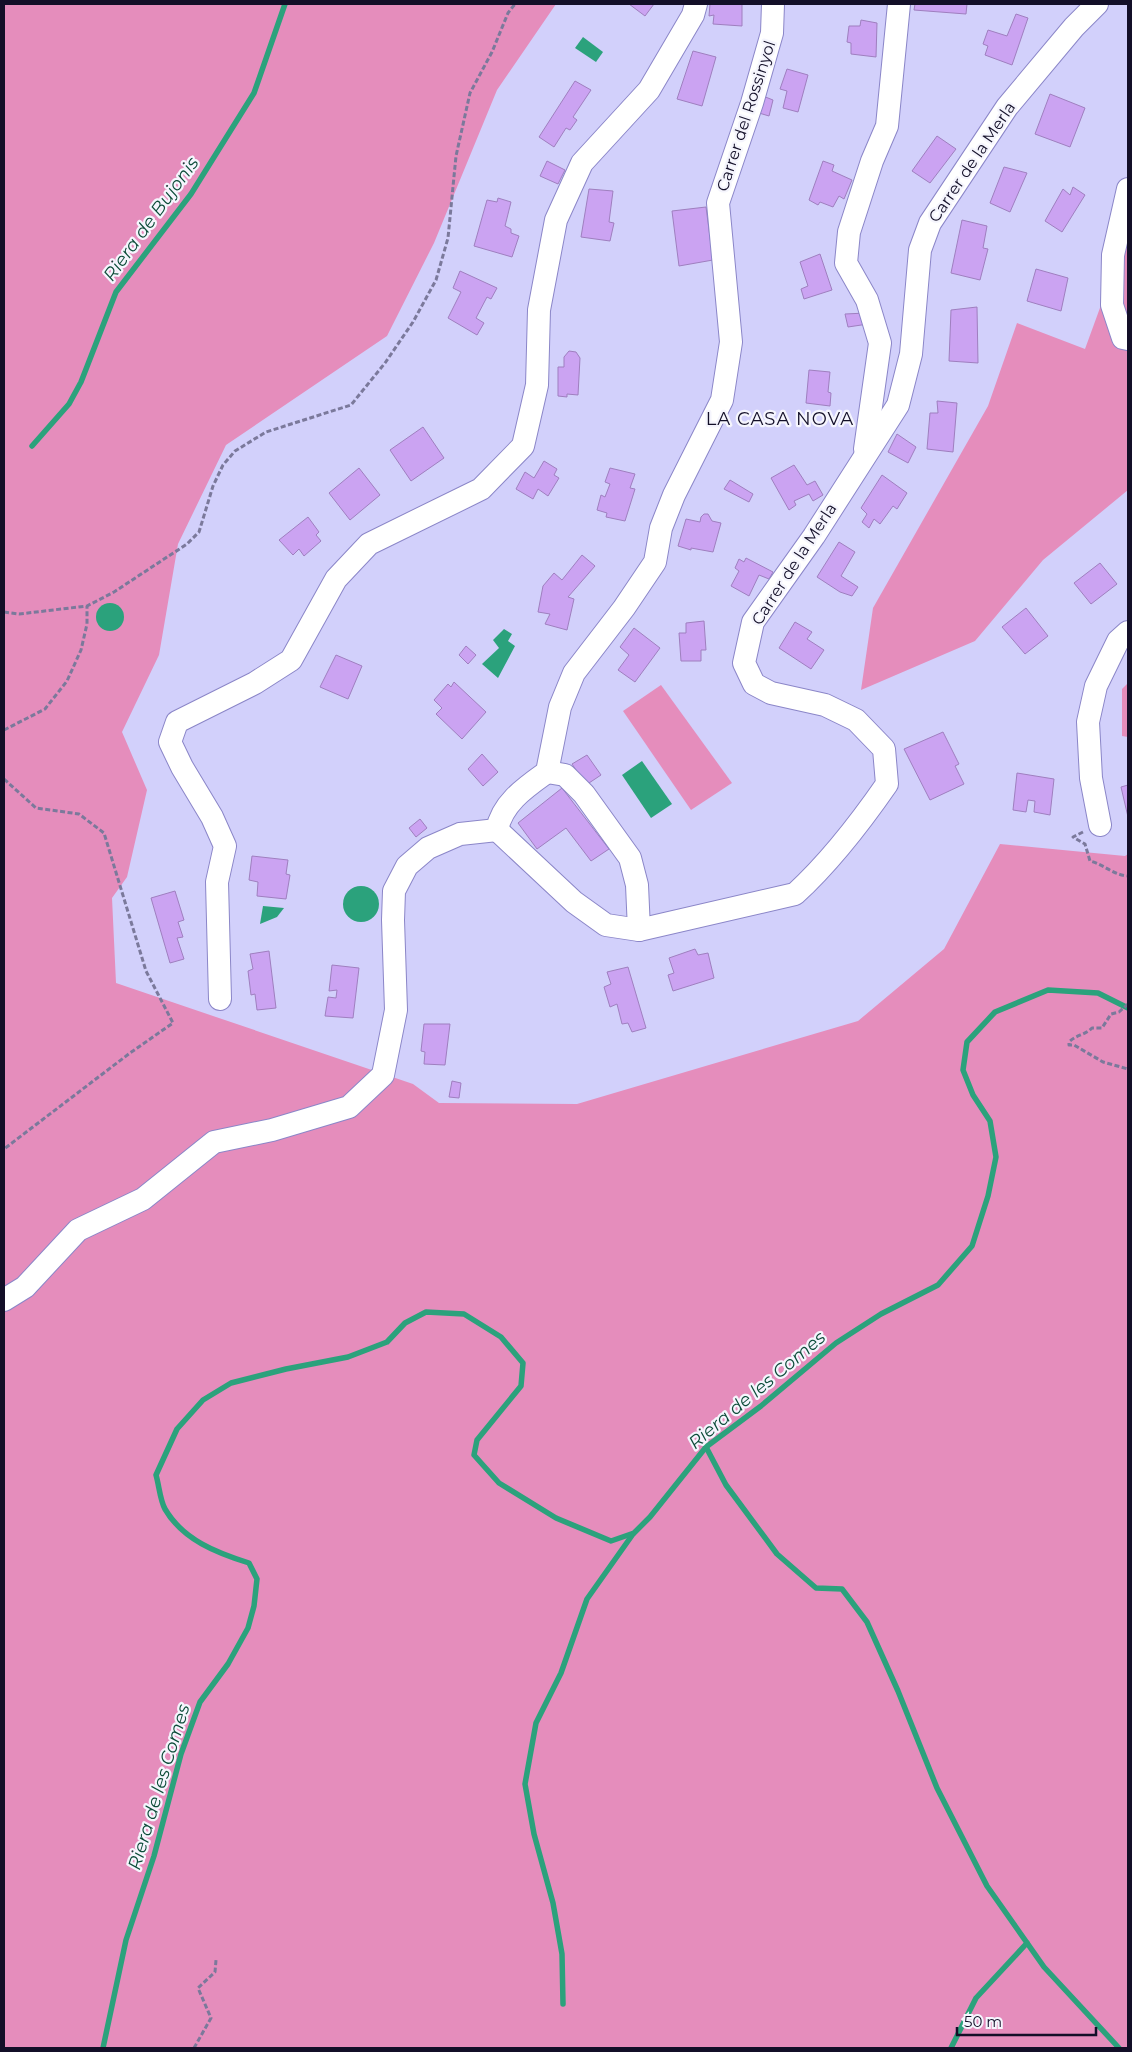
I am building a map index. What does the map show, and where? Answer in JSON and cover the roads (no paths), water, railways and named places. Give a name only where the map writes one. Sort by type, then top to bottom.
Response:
[{"type":"street","points":[[220,998],[218,882],[225,846],[212,817],[182,767],[170,742],[177,722],[255,683],[290,660],[336,579],[369,544],[481,489],[524,446],[537,385],[539,310],[556,220],[582,163],[649,90],[693,14],[696,4]]},
{"type":"street","name":"Carrer del Rossinyol","points":[[547,772],[560,707],[574,672],[624,608],[655,562],[661,528],[674,495],[722,400],[732,342],[718,203],[752,103],[772,33],[773,4]]},
{"type":"street","points":[[863,458],[880,342],[867,300],[846,263],[849,232],[872,161],[887,126],[899,4]]},
{"type":"street","name":"Carrer de la Merla","points":[[498,825],[574,902],[606,925],[639,930],[795,894],[807,884],[864,817],[887,784],[884,749],[856,720],[825,705],[771,693],[754,684],[744,664],[753,622],[814,536],[898,405],[910,354],[920,250],[930,223],[1007,107],[1074,27],[1096,4]]},
{"type":"street","points":[[1126,339],[1112,305],[1113,255],[1128,189]]},
{"type":"street","points":[[1100,825],[1091,778],[1088,722],[1096,686],[1118,641],[1128,632]]},
{"type":"street","points":[[4,1300],[25,1287],[78,1230],[143,1199],[214,1142],[272,1130],[349,1106],[384,1075],[396,1010],[394,891],[406,866],[428,848],[460,834],[498,825],[519,792],[547,772],[565,775],[584,794],[630,858],[637,886],[639,930]]},
{"type":"waterway","name":"Riera de Bujonis","points":[[32,446],[69,404],[81,382],[116,292],[191,194],[254,93],[285,4]]},
{"type":"waterway","name":"Riera de les Comes","points":[[103,2048],[126,1940],[154,1856],[181,1754],[200,1702],[228,1664],[248,1628],[254,1606],[257,1579],[249,1563],[213,1550],[191,1537],[172,1520],[163,1505],[161,1497],[156,1475],[177,1429],[203,1400],[231,1383],[286,1369],[348,1357],[387,1342],[405,1323],[426,1312],[464,1314],[501,1337],[523,1363],[521,1386],[477,1440],[474,1455],[499,1483],[556,1518],[611,1541],[634,1533],[650,1517],[706,1447],[761,1406],[836,1343],[881,1314],[938,1285],[972,1246],[988,1196],[996,1157],[990,1121],[973,1095],[963,1070],[967,1042],[995,1012],[1048,990],[1098,993],[1128,1008]]},
{"type":"waterway","points":[[706,1447],[726,1485],[777,1554],[816,1588],[842,1589],[867,1622],[898,1691],[937,1788],[987,1886],[1044,1967],[1119,2048]]},
{"type":"waterway","points":[[563,2004],[562,1954],[553,1903],[534,1834],[525,1784],[536,1723],[561,1673],[587,1599],[633,1534]]},
{"type":"waterway","points":[[951,2048],[976,1998],[1027,1943]]},
{"type":"district","name":"LA CASA NOVA","points":[[780,419]]}]
